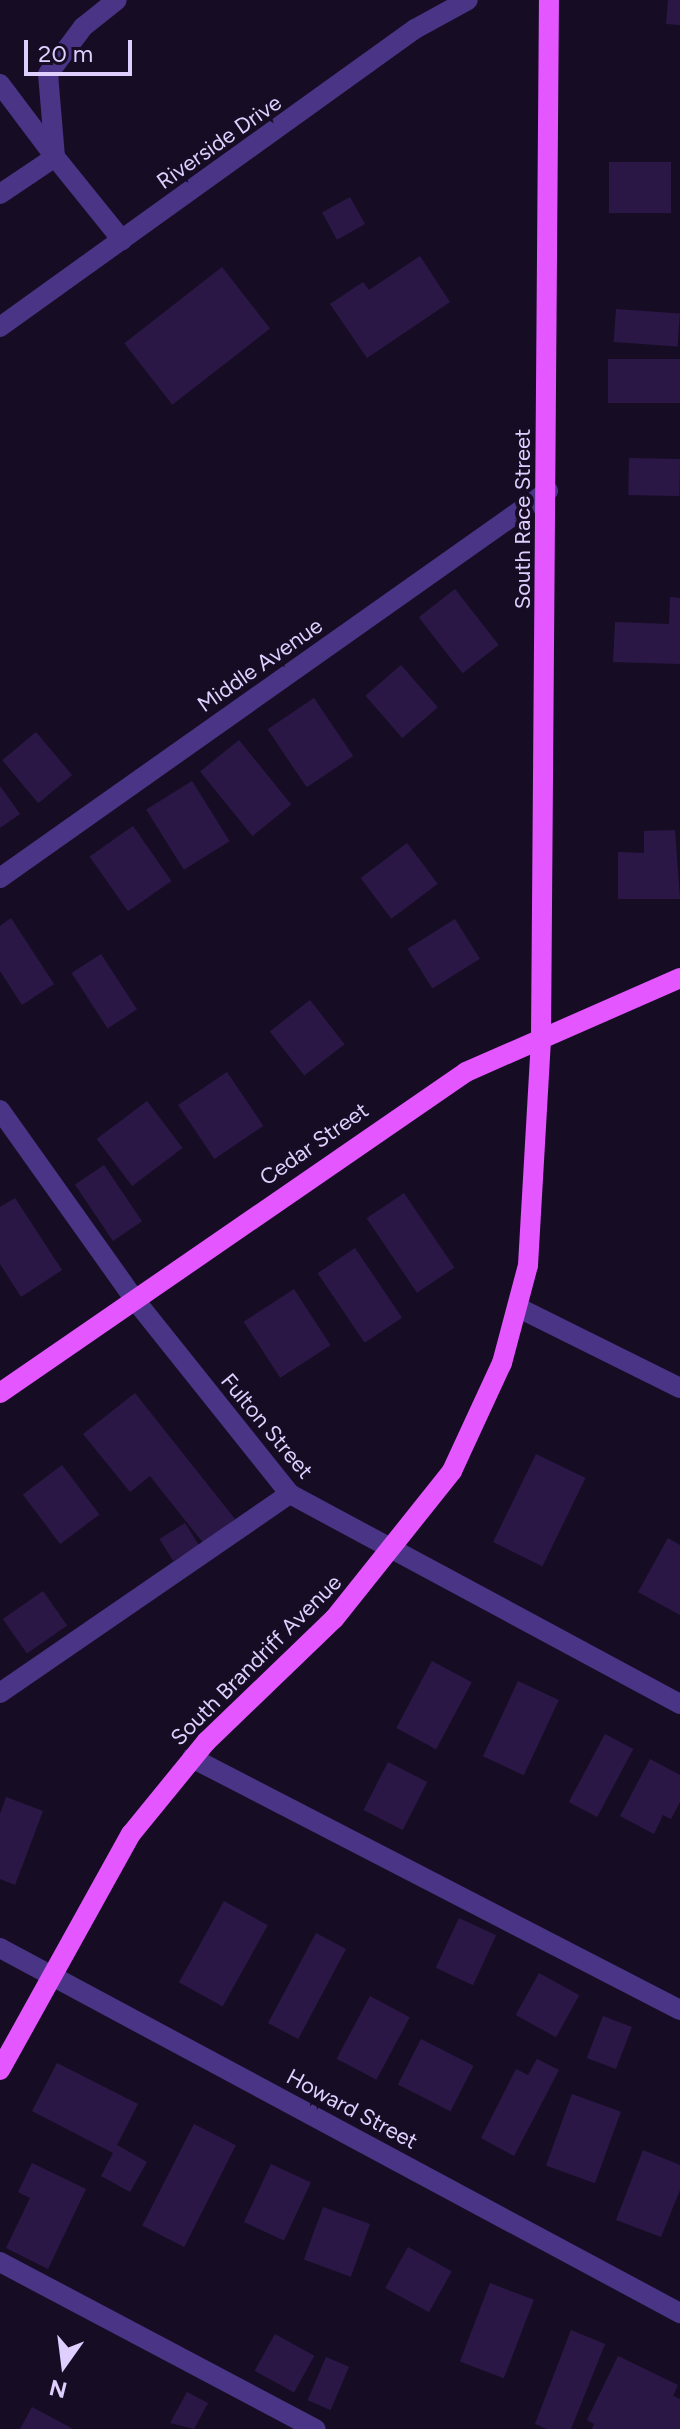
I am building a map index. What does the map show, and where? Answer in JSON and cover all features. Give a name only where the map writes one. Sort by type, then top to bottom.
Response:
[{"type":"main road","name":"South Race Street","points":[[541,1037],[548,491],[549,0]]},
{"type":"main road","name":"Cedar Street","points":[[0,1393],[395,1117],[466,1072],[680,978]]},
{"type":"main road","name":"South Brandriff Avenue","points":[[0,2070],[131,1834],[192,1758],[334,1619],[391,1552],[452,1471],[474,1429],[502,1363],[517,1307],[535,1210],[541,1037]]},
{"type":"street","points":[[55,157],[48,74],[83,27],[117,0]]},
{"type":"street","name":"Riverside Drive","points":[[0,327],[415,29],[468,0]]},
{"type":"street","points":[[0,84],[122,240]]},
{"type":"street","points":[[0,194],[55,157]]},
{"type":"street","name":"Middle Avenue","points":[[0,878],[548,491]]},
{"type":"street","name":"Fulton Street","points":[[0,1110],[135,1300],[290,1494],[391,1552],[680,1704]]},
{"type":"street","points":[[517,1307],[680,1388]]},
{"type":"street","points":[[0,1693],[290,1494]]},
{"type":"street","points":[[192,1758],[680,2010]]},
{"type":"street","name":"Howard Street","points":[[0,1948],[680,2313]]},
{"type":"street","points":[[0,2262],[315,2429]]},
{"type":"building","points":[[668,0],[680,0],[680,25],[666,24]]},
{"type":"building","points":[[609,162],[671,162],[671,213],[609,213]]},
{"type":"building","points":[[350,197],[365,224],[337,240],[322,213]]},
{"type":"building","points":[[420,256],[450,302],[367,358],[330,304],[363,282],[369,290]]},
{"type":"building","points":[[222,267],[270,328],[172,405],[124,343]]},
{"type":"building","points":[[616,309],[680,313],[678,346],[614,342]]},
{"type":"building","points":[[608,359],[680,359],[680,403],[608,403]]},
{"type":"building","points":[[629,458],[680,459],[679,496],[628,495]]},
{"type":"building","points":[[455,589],[499,645],[462,673],[419,617]]},
{"type":"building","points":[[670,597],[680,598],[680,664],[613,662],[615,622],[669,624]]},
{"type":"building","points":[[401,665],[438,707],[402,738],[366,696]]},
{"type":"building","points":[[314,698],[353,756],[307,787],[268,729]]},
{"type":"building","points":[[36,732],[72,775],[38,803],[2,760]]},
{"type":"building","points":[[239,740],[291,805],[252,836],[200,771]]},
{"type":"building","points":[[192,781],[230,841],[184,870],[146,810]]},
{"type":"building","points":[[0,786],[20,814],[0,828]]},
{"type":"building","points":[[133,826],[171,881],[128,911],[90,856]]},
{"type":"building","points":[[675,830],[680,899],[618,899],[618,852],[644,853],[644,831]]},
{"type":"building","points":[[407,843],[438,884],[391,919],[361,878]]},
{"type":"building","points":[[11,918],[54,984],[22,1005],[0,971],[0,926]]},
{"type":"building","points":[[455,919],[480,959],[432,989],[408,949]]},
{"type":"building","points":[[101,954],[137,1009],[108,1028],[72,973]]},
{"type":"building","points":[[310,1000],[344,1044],[304,1076],[270,1031]]},
{"type":"building","points":[[227,1072],[263,1126],[214,1159],[178,1105]]},
{"type":"building","points":[[147,1101],[183,1148],[132,1186],[97,1139]]},
{"type":"building","points":[[104,1165],[142,1221],[113,1241],[75,1185]]},
{"type":"building","points":[[404,1193],[454,1268],[417,1293],[367,1218]]},
{"type":"building","points":[[15,1198],[62,1270],[21,1297],[0,1264],[0,1207]]},
{"type":"building","points":[[355,1248],[402,1318],[365,1343],[318,1273]]},
{"type":"building","points":[[294,1289],[330,1345],[280,1378],[244,1322]]},
{"type":"building","points":[[135,1393],[235,1519],[204,1544],[150,1476],[130,1492],[83,1434]]},
{"type":"building","points":[[536,1454],[585,1478],[542,1566],[493,1542]]},
{"type":"building","points":[[62,1465],[99,1515],[60,1544],[23,1494]]},
{"type":"building","points":[[185,1523],[199,1545],[173,1561],[160,1539]]},
{"type":"building","points":[[668,1538],[680,1545],[680,1615],[638,1592]]},
{"type":"building","points":[[43,1591],[67,1625],[27,1654],[3,1619]]},
{"type":"building","points":[[432,1661],[472,1682],[436,1749],[396,1728]]},
{"type":"building","points":[[518,1681],[559,1700],[524,1775],[483,1756]]},
{"type":"building","points":[[605,1734],[633,1749],[597,1817],[569,1802]]},
{"type":"building","points":[[650,1759],[680,1775],[680,1802],[671,1819],[663,1815],[654,1834],[620,1816]]},
{"type":"building","points":[[388,1762],[427,1782],[403,1830],[363,1810]]},
{"type":"building","points":[[6,1797],[43,1811],[15,1885],[0,1879],[0,1814]]},
{"type":"building","points":[[224,1901],[268,1925],[223,2007],[179,1982]]},
{"type":"building","points":[[459,1918],[496,1935],[473,1985],[436,1968]]},
{"type":"building","points":[[316,1933],[346,1949],[298,2039],[268,2023]]},
{"type":"building","points":[[539,1973],[579,1995],[556,2037],[516,2015]]},
{"type":"building","points":[[370,1996],[410,2017],[376,2080],[337,2059]]},
{"type":"building","points":[[603,2016],[632,2027],[616,2069],[587,2058]]},
{"type":"building","points":[[421,2039],[474,2066],[450,2111],[398,2084]]},
{"type":"building","points":[[537,2059],[559,2070],[514,2156],[481,2138],[516,2069],[528,2075]]},
{"type":"building","points":[[57,2063],[138,2104],[117,2145],[147,2162],[130,2192],[101,2176],[113,2153],[32,2111]]},
{"type":"building","points":[[572,2094],[621,2112],[595,2183],[546,2165]]},
{"type":"building","points":[[194,2124],[236,2145],[184,2247],[142,2226]]},
{"type":"building","points":[[643,2150],[680,2165],[680,2190],[661,2237],[616,2220]]},
{"type":"building","points":[[32,2163],[86,2189],[48,2269],[6,2248],[30,2198],[18,2192]]},
{"type":"building","points":[[271,2164],[311,2183],[284,2241],[244,2222]]},
{"type":"building","points":[[323,2207],[370,2224],[351,2277],[304,2260]]},
{"type":"building","points":[[408,2247],[452,2271],[429,2312],[385,2288]]},
{"type":"building","points":[[490,2283],[534,2300],[504,2378],[460,2361]]},
{"type":"building","points":[[571,2330],[605,2344],[571,2429],[547,2429],[535,2424]]},
{"type":"building","points":[[275,2334],[314,2356],[294,2393],[255,2371]]},
{"type":"building","points":[[618,2356],[678,2385],[673,2396],[680,2399],[680,2429],[592,2429],[594,2424],[587,2420]]},
{"type":"building","points":[[326,2357],[349,2367],[331,2410],[308,2400]]},
{"type":"building","points":[[187,2392],[208,2403],[194,2429],[170,2423]]},
{"type":"building","points":[[32,2407],[73,2429],[20,2429]]}]
